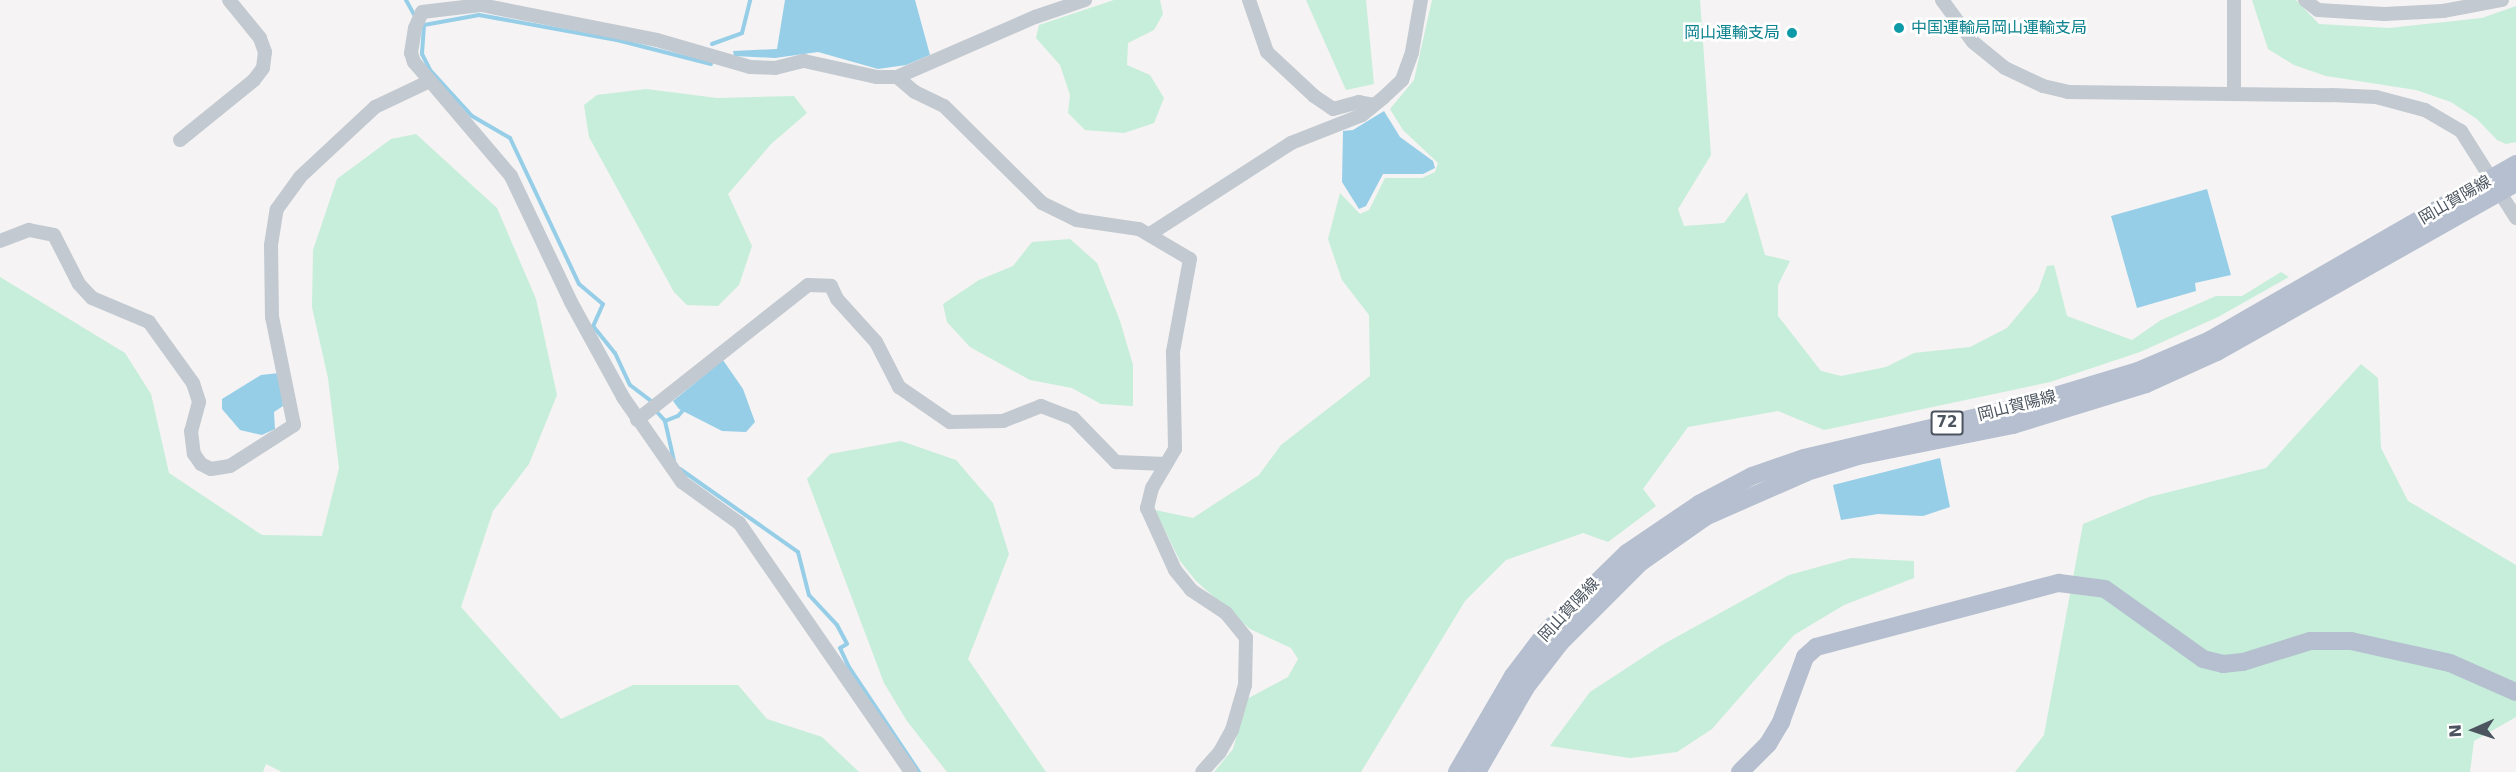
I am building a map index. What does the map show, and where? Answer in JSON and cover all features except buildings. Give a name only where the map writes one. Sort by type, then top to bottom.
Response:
[{"type":"main road","name":"岡山賀陽線","points":[[1477,772],[1526,687],[1560,643],[1641,562],[1707,516],[1807,472],[1858,456],[2013,425],[2145,384],[2217,352],[2503,185],[2516,164]]},
{"type":"main road","name":"岡山賀陽線","points":[[1457,772],[1513,676],[1547,631],[1627,553],[1699,504],[1752,476],[1804,458],[1858,442],[2012,409],[2138,371],[2210,340],[2503,185]]},
{"type":"main road","points":[[1740,772],[1768,744],[1781,722],[1805,657],[1816,647],[2059,583],[2105,590],[2203,659],[2223,664],[2243,662],[2310,641],[2351,641],[2450,663],[2516,692]]},
{"type":"street","points":[[180,140],[254,80],[263,68],[265,52],[260,38],[229,0]]},
{"type":"street","points":[[911,772],[739,523],[682,482],[637,420],[603,366],[511,176],[428,82],[411,53],[419,13],[463,6],[498,8],[657,40],[750,67],[775,68],[804,61],[877,77],[897,77],[1035,17],[1085,0]]},
{"type":"street","points":[[1250,0],[1267,52],[1314,96],[1334,109],[1359,102],[1374,105]]},
{"type":"street","points":[[1150,234],[1291,143],[1362,115],[1374,105],[1402,80],[1412,52],[1421,0]]},
{"type":"street","points":[[1942,0],[1986,55],[2043,86],[2092,94],[2376,97],[2425,110],[2461,131],[2503,185],[2516,218]]},
{"type":"street","points":[[2234,0],[2235,94]]},
{"type":"street","points":[[2305,0],[2318,10],[2384,14],[2443,11],[2502,0]]},
{"type":"street","points":[[897,77],[915,92],[944,106],[1042,203],[1077,220],[1150,234],[1190,260],[1173,352],[1174,449],[1152,488],[1147,508],[1175,570],[1191,590],[1226,613],[1246,638],[1245,685],[1232,730],[1220,753],[1202,772]]},
{"type":"street","points":[[0,241],[29,230],[54,235],[79,284],[92,298],[149,322],[193,383],[199,402],[191,431],[194,454],[201,464],[211,469],[230,465],[294,425],[272,316],[271,245],[277,209],[300,177],[375,107],[428,82]]},
{"type":"street","points":[[637,420],[808,285],[831,286],[837,299],[876,342],[899,387],[950,422],[1004,421],[1041,406],[1073,418],[1116,462],[1166,464]]},
{"type":"green space","points":[[1114,0],[1160,0],[1163,14],[1154,30],[1128,43],[1127,65],[1150,75],[1164,98],[1154,123],[1124,133],[1085,130],[1068,113],[1070,95],[1060,65],[1036,38],[1039,25]]},
{"type":"green space","points":[[1306,0],[1366,0],[1374,84],[1346,90]]},
{"type":"green space","points":[[1432,0],[1700,0],[1711,155],[1678,209],[1684,226],[1724,223],[1747,192],[1765,255],[1790,261],[1778,285],[1778,316],[1821,371],[1841,376],[1886,367],[1914,353],[1970,347],[2007,328],[2038,291],[2047,266],[2054,265],[2067,316],[2132,340],[2161,320],[2216,296],[2242,296],[2281,272],[2289,277],[2218,317],[2140,352],[2050,382],[1824,430],[1778,411],[1688,427],[1643,489],[1656,506],[1608,542],[1583,533],[1506,560],[1465,601],[1361,772],[1214,772],[1233,749],[1247,699],[1288,677],[1298,659],[1291,648],[1250,629],[1196,581],[1180,561],[1155,510],[1193,518],[1259,475],[1281,445],[1370,376],[1369,315],[1342,280],[1328,239],[1340,193],[1360,214],[1369,210],[1385,178],[1422,178],[1435,172],[1438,163],[1403,130],[1390,109],[1414,80]]},
{"type":"green space","points":[[2252,0],[2296,0],[2319,24],[2389,28],[2482,18],[2516,6],[2516,142],[2506,144],[2497,140],[2477,119],[2451,102],[2416,90],[2326,76],[2294,65],[2268,49]]},
{"type":"green space","points":[[646,89],[717,98],[794,96],[807,113],[771,144],[728,194],[752,246],[739,285],[718,306],[687,305],[674,292],[589,137],[584,105],[597,95]]},
{"type":"green space","points":[[416,134],[497,208],[536,299],[557,395],[529,464],[493,511],[461,607],[561,719],[633,685],[738,685],[767,719],[822,737],[859,772],[282,772],[266,764],[263,772],[0,772],[0,277],[125,353],[151,394],[169,473],[262,535],[322,536],[339,468],[328,378],[312,307],[313,250],[337,179],[391,139]]},
{"type":"green space","points":[[1070,239],[1097,263],[1120,321],[1133,365],[1133,406],[1101,404],[1072,388],[1030,380],[970,347],[947,322],[943,304],[979,280],[1013,266],[1032,242]]},
{"type":"green space","points":[[2361,364],[2378,378],[2381,448],[2408,501],[2516,565],[2516,717],[2474,741],[2470,772],[2015,772],[2044,735],[2083,524],[2149,497],[2266,468]]},
{"type":"green space","points":[[901,441],[956,460],[993,503],[1009,554],[968,659],[1046,772],[947,772],[907,721],[884,683],[807,479],[830,454]]},
{"type":"green space","points":[[1851,558],[1914,561],[1914,578],[1844,605],[1794,635],[1712,729],[1677,752],[1630,758],[1550,746],[1590,692],[1662,645],[1789,575]]},
{"type":"water","points":[[785,0],[915,0],[930,55],[906,65],[878,69],[818,52],[775,58],[734,56],[733,51],[777,49]]},
{"type":"water","points":[[1384,111],[1400,137],[1433,161],[1435,168],[1423,174],[1383,174],[1366,206],[1359,209],[1342,182],[1343,131],[1353,130]]},
{"type":"water","points":[[2207,189],[2231,275],[2195,283],[2196,291],[2137,308],[2111,216]]},
{"type":"water","points":[[723,360],[743,389],[755,422],[746,432],[722,431],[679,409],[673,401]]},
{"type":"water","points":[[279,373],[283,406],[274,412],[275,429],[262,435],[240,430],[222,409],[222,399],[261,375]]},
{"type":"water","points":[[1940,458],[1950,507],[1923,516],[1878,514],[1841,520],[1833,485]]},
{"type":"waterway","points":[[406,0],[416,18]]},
{"type":"waterway","points":[[712,44],[742,33],[750,0]]},
{"type":"waterway","points":[[424,25],[479,15],[617,40],[711,64]]},
{"type":"waterway","points":[[424,25],[422,54],[430,70],[472,116],[510,138],[579,284],[603,304],[593,326],[615,353],[630,385],[650,400]]},
{"type":"waterway","points":[[665,421],[678,416],[685,408]]},
{"type":"waterway","points":[[657,412],[665,421],[674,461]]},
{"type":"waterway","points":[[680,469],[798,552],[809,595],[837,625],[847,644],[840,648],[849,667],[919,772]]},
{"type":"place","name":"中国運輸局岡山運輸支局","points":[[1899,28]]},
{"type":"place","name":"岡山運輸支局","points":[[1792,33]]}]
